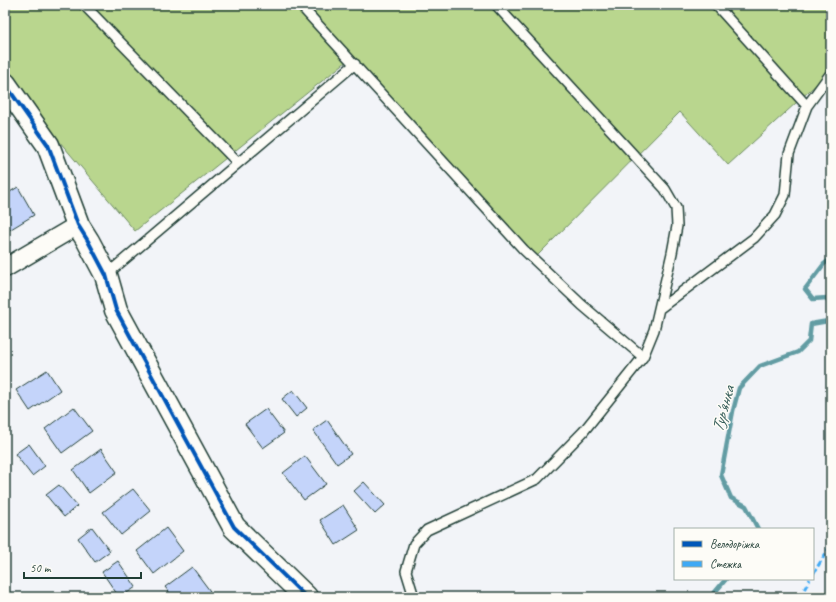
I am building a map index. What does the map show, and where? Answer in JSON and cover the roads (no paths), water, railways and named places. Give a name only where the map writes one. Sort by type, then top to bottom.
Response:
[{"type":"street","points":[[5,84],[48,144],[78,225],[106,275],[116,310],[234,527],[306,597]]},
{"type":"street","points":[[5,268],[78,225]]},
{"type":"lane","points":[[84,5],[237,162]]},
{"type":"lane","points":[[300,5],[524,250],[582,305],[643,357]]},
{"type":"lane","points":[[414,597],[406,571],[414,544],[426,530],[537,479],[583,432],[643,357],[654,330],[677,226],[676,208],[665,189],[496,5]]},
{"type":"lane","points":[[716,5],[807,106]]},
{"type":"lane","points":[[106,275],[237,162],[355,64]]},
{"type":"lane","points":[[659,309],[754,238],[775,215],[785,195],[789,154],[807,106],[831,74]]},
{"type":"waterway","name":"Тур'янка","points":[[831,259],[824,264],[805,289],[813,299],[827,298],[831,307]]},
{"type":"waterway","name":"Тур'янка","points":[[757,528],[746,506],[731,498],[721,475],[733,411],[739,388],[760,366],[798,352],[809,341],[811,324],[828,321],[831,310]]},
{"type":"waterway","name":"Тур'янка","points":[[711,597],[725,580]]}]
